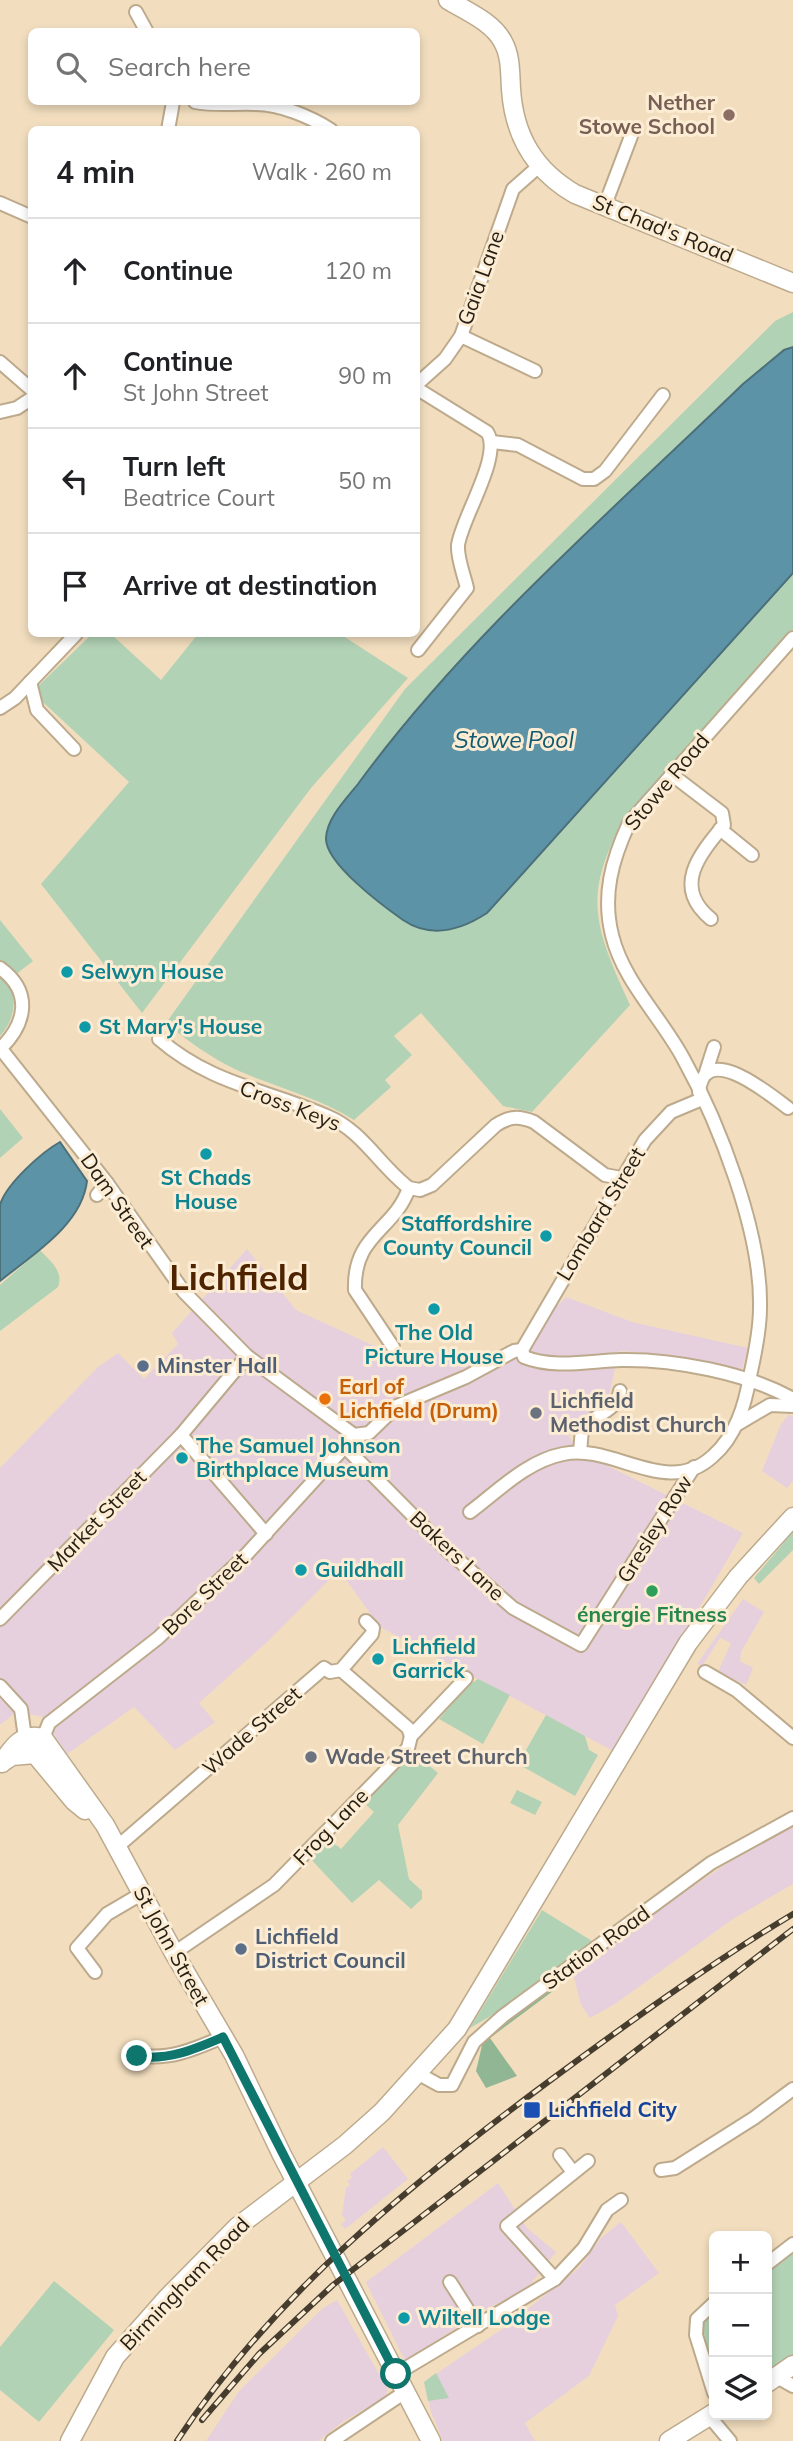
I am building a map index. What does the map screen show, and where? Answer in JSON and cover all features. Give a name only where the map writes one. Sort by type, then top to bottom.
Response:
[{"type":"street","points":[[448,0],[495,29],[504,43],[520,136],[538,167]]},
{"type":"street","points":[[136,12],[145,28]]},
{"type":"street","points":[[169,126],[172,105]]},
{"type":"street","points":[[268,105],[315,119],[325,126]]},
{"type":"street","points":[[605,205],[632,131]]},
{"type":"street","name":"St Chad's Road","points":[[538,167],[553,181],[575,194],[793,283]]},
{"type":"street","name":"Gaia Lane","points":[[420,382],[445,359],[460,336],[513,189],[538,167]]},
{"type":"street","points":[[0,203],[28,215]]},
{"type":"street","points":[[460,336],[535,371]]},
{"type":"street","points":[[0,362],[28,386]]},
{"type":"street","points":[[418,650],[467,588],[458,549],[463,523],[491,457],[492,442],[487,432],[420,389]]},
{"type":"street","points":[[492,442],[518,445],[583,479],[594,479],[605,471],[663,395]]},
{"type":"street","points":[[0,412],[17,408],[28,401]]},
{"type":"street","points":[[0,708],[30,682],[73,637]]},
{"type":"street","name":"Stowe Road","points":[[749,1382],[760,1308],[757,1266],[734,1176],[683,1058],[616,951],[607,909],[610,870],[629,823],[793,638]]},
{"type":"street","points":[[30,682],[37,709],[74,749]]},
{"type":"street","points":[[671,774],[722,813],[724,825],[701,853],[692,876],[697,908],[710,919]]},
{"type":"street","points":[[720,829],[752,855]]},
{"type":"street","points":[[0,968],[17,986],[22,1009],[18,1030],[0,1049]]},
{"type":"street","name":"Cross Keys","points":[[159,1039],[223,1081],[331,1117],[353,1131],[409,1188]]},
{"type":"street","points":[[700,1096],[701,1079],[714,1047]]},
{"type":"street","name":"Dam Street","points":[[0,1049],[107,1183],[184,1292],[247,1356],[354,1435]]},
{"type":"street","points":[[706,1072],[719,1070],[745,1078],[788,1108]]},
{"type":"street","name":"Lombard Street","points":[[522,1350],[621,1178],[657,1125],[671,1112],[700,1096]]},
{"type":"street","points":[[393,1347],[355,1290],[354,1281],[360,1254],[368,1240],[404,1202],[409,1188],[420,1190],[432,1185],[496,1125],[506,1119],[521,1116],[534,1122],[605,1175],[621,1178]]},
{"type":"street","points":[[97,1195],[107,1183]]},
{"type":"street","points":[[354,1435],[369,1433],[397,1406],[466,1377],[514,1351],[522,1350],[524,1357],[543,1363],[623,1360],[669,1363],[749,1382],[793,1399]]},
{"type":"street","name":"Market Street","points":[[0,1619],[181,1435],[247,1356]]},
{"type":"street","name":"Gresley Row","points":[[581,1645],[694,1467],[715,1455],[736,1425],[749,1382]]},
{"type":"street","points":[[580,1452],[582,1429],[612,1408],[619,1399],[620,1391]]},
{"type":"street","points":[[736,1425],[763,1407],[793,1406]]},
{"type":"street","points":[[181,1435],[267,1534]]},
{"type":"street","name":"Bore Street","points":[[43,1738],[49,1723],[158,1638],[267,1534],[346,1448],[354,1435]]},
{"type":"street","name":"Bakers Lane","points":[[346,1448],[496,1594],[513,1608],[581,1645]]},
{"type":"street","points":[[470,1513],[542,1460],[580,1452],[598,1453],[658,1474],[694,1467]]},
{"type":"street","name":"Birmingham Road","points":[[70,2441],[115,2357],[167,2297],[237,2227],[345,2145],[419,2074],[470,2011],[688,1643],[738,1577],[793,1517]]},
{"type":"street","points":[[366,1621],[373,1628],[372,1634],[341,1670],[408,1728],[411,1736]]},
{"type":"street","name":"Wade Street","points":[[117,1847],[324,1668],[330,1672],[341,1670]]},
{"type":"street","points":[[705,1672],[736,1690],[793,1738]]},
{"type":"street","name":"Frog Lane","points":[[174,1953],[274,1885],[408,1748],[411,1736],[466,1678]]},
{"type":"street","points":[[0,1686],[21,1709],[28,1745]]},
{"type":"street","points":[[1,1764],[43,1738]]},
{"type":"street","name":"St John Street","points":[[43,1738],[105,1825],[141,1894],[223,2037],[431,2441]]},
{"type":"street","name":"St John Street","points":[[28,1745],[74,1801],[105,1825]]},
{"type":"street","name":"Station Road","points":[[419,2074],[439,2085],[452,2085],[474,2042],[503,2016],[711,1863],[793,1818]]},
{"type":"street","points":[[95,1972],[77,1948],[107,1914],[141,1894]]},
{"type":"street","points":[[137,2056],[156,2059],[193,2050],[223,2037]]},
{"type":"street","points":[[661,2170],[678,2173],[793,2089]]},
{"type":"street","points":[[559,2155],[573,2172]]},
{"type":"street","points":[[555,2279],[507,2226],[587,2161]]},
{"type":"street","points":[[396,2374],[555,2279],[584,2248],[607,2210],[621,2200]]},
{"type":"street","points":[[772,2260],[793,2244]]},
{"type":"street","points":[[450,2282],[478,2326]]},
{"type":"street","points":[[709,2308],[697,2319],[696,2335],[709,2377]]},
{"type":"street","points":[[779,2382],[793,2365]]},
{"type":"street","points":[[332,2441],[405,2392]]},
{"type":"street","points":[[670,2441],[709,2417]]},
{"type":"street","points":[[715,2420],[730,2441]]},
{"type":"shaded area","points":[[247,1249],[296,1310],[383,1350],[486,1355],[520,1343],[566,1297],[632,1322],[748,1348],[741,1372],[671,1355],[619,1351],[609,1396],[568,1435],[580,1452],[743,1533],[615,1752],[380,1627],[339,1570],[267,1642],[199,1703],[215,1722],[175,1750],[134,1707],[67,1754],[41,1716],[15,1713],[0,1725],[0,1468],[98,1367],[118,1353],[144,1379],[178,1344],[172,1333]]},
{"type":"shaded area","points":[[789,1414],[793,1417],[793,1481],[787,1488],[762,1471],[780,1426]]},
{"type":"shaded area","points":[[743,1599],[764,1612],[741,1652],[740,1661],[753,1668],[746,1685],[718,1672],[731,1643],[720,1638],[702,1666],[697,1664]]},
{"type":"shaded area","points":[[793,1824],[793,1884],[733,1919],[615,2004],[590,2018],[581,2005],[572,1970],[742,1853]]},
{"type":"shaded area","points":[[383,2147],[408,2179],[345,2229],[341,2224],[346,2220],[342,2215],[346,2188],[350,2185],[347,2181],[352,2178],[350,2174]]},
{"type":"shaded area","points":[[498,2183],[527,2228],[556,2252],[528,2287],[487,2309],[465,2313],[459,2326],[405,2361],[366,2282]]},
{"type":"shaded area","points":[[621,2222],[659,2273],[615,2305],[618,2316],[589,2376],[525,2423],[535,2441],[443,2441],[431,2412],[424,2382],[505,2327],[579,2268],[601,2238]]},
{"type":"shaded area","points":[[337,2300],[388,2390],[385,2397],[344,2421],[318,2441],[206,2441],[239,2391],[323,2308]]},
{"type":"green space","points":[[793,312],[793,629],[627,815],[612,843],[598,889],[598,910],[608,953],[630,1005],[532,1112],[503,1106],[421,1013],[394,1036],[412,1055],[385,1080],[391,1087],[354,1120],[312,1099],[229,1066],[166,1023],[405,689],[775,321]]},
{"type":"green space","points":[[89,637],[114,637],[161,680],[196,637],[345,637],[408,678],[311,788],[142,1013],[41,884],[129,782],[32,692]]},
{"type":"green space","points":[[0,920],[33,961],[15,975],[0,965]]},
{"type":"green space","points":[[0,974],[11,988],[13,1005],[10,1022],[0,1036]]},
{"type":"green space","points":[[0,1109],[23,1138],[0,1158]]},
{"type":"green space","points":[[40,1250],[58,1271],[58,1287],[0,1331],[0,1285]]},
{"type":"green space","points":[[793,1532],[793,1550],[759,1584],[754,1578]]},
{"type":"green space","points":[[478,1679],[510,1695],[483,1744],[439,1719],[466,1687]]},
{"type":"green space","points":[[546,1715],[585,1736],[589,1750],[598,1755],[575,1796],[518,1764]]},
{"type":"green space","points":[[408,1748],[438,1773],[398,1825],[409,1879],[422,1891],[422,1899],[411,1909],[379,1880],[352,1903],[306,1854],[325,1836],[341,1849],[374,1812],[359,1798]]},
{"type":"green space","points":[[517,1790],[542,1802],[535,1815],[510,1803]]},
{"type":"green space","points":[[542,1910],[592,1941],[501,2010],[470,2028]]},
{"type":"green space","points":[[549,1990],[553,1991],[490,2038],[517,2076],[486,2088],[476,2071],[484,2037]]},
{"type":"green space","points":[[793,2250],[793,2356],[772,2370],[772,2294],[772,2267]]},
{"type":"green space","points":[[54,2281],[114,2330],[39,2422],[0,2390],[0,2347]]},
{"type":"green space","points":[[709,2317],[709,2356],[702,2324]]},
{"type":"green space","points":[[436,2373],[449,2398],[428,2401],[424,2382]]},
{"type":"water","name":"Stowe Pool","points":[[793,347],[793,573],[487,913],[456,928],[435,931],[403,920],[357,883],[328,848],[327,831],[338,809],[400,729],[542,576],[743,384],[784,350]]},
{"type":"water","points":[[60,1142],[87,1181],[83,1197],[76,1212],[54,1238],[0,1281],[0,1205],[9,1188],[25,1169]]},
{"type":"railway","points":[[177,2441],[215,2388],[256,2338],[346,2245],[395,2202],[496,2121],[608,2038],[699,1974],[793,1914]]},
{"type":"railway","points":[[202,2420],[259,2354],[333,2285],[793,1929]]},
{"type":"place","name":"Nether Stowe School","points":[[729,115]]},
{"type":"place","name":"Selwyn House","points":[[67,972]]},
{"type":"place","name":"St Mary's House","points":[[85,1027]]},
{"type":"place","name":"St Chads House","points":[[206,1154]]},
{"type":"place","name":"Staffordshire County Council","points":[[546,1236]]},
{"type":"place","name":"The Old Picture House","points":[[434,1309]]},
{"type":"place","name":"Minster Hall","points":[[143,1366]]},
{"type":"place","name":"Earl of Lichfield (Drum)","points":[[325,1399]]},
{"type":"place","name":"Lichfield Methodist Church","points":[[536,1413]]},
{"type":"place","name":"The Samuel Johnson Birthplace Museum","points":[[182,1458]]},
{"type":"place","name":"Guildhall","points":[[301,1570]]},
{"type":"place","name":"énergie Fitness","points":[[652,1591]]},
{"type":"place","name":"Lichfield Garrick","points":[[378,1659]]},
{"type":"place","name":"Wade Street Church","points":[[311,1757]]},
{"type":"place","name":"Lichfield District Council","points":[[241,1949]]},
{"type":"place","name":"Lichfield City","points":[[532,2110]]},
{"type":"place","name":"Wiltell Lodge","points":[[404,2318]]},
{"type":"district","name":"Lichfield","points":[[239,1278]]},
{"type":"route","points":[[137,2056],[156,2059],[179,2054],[223,2037],[396,2374]]}]
